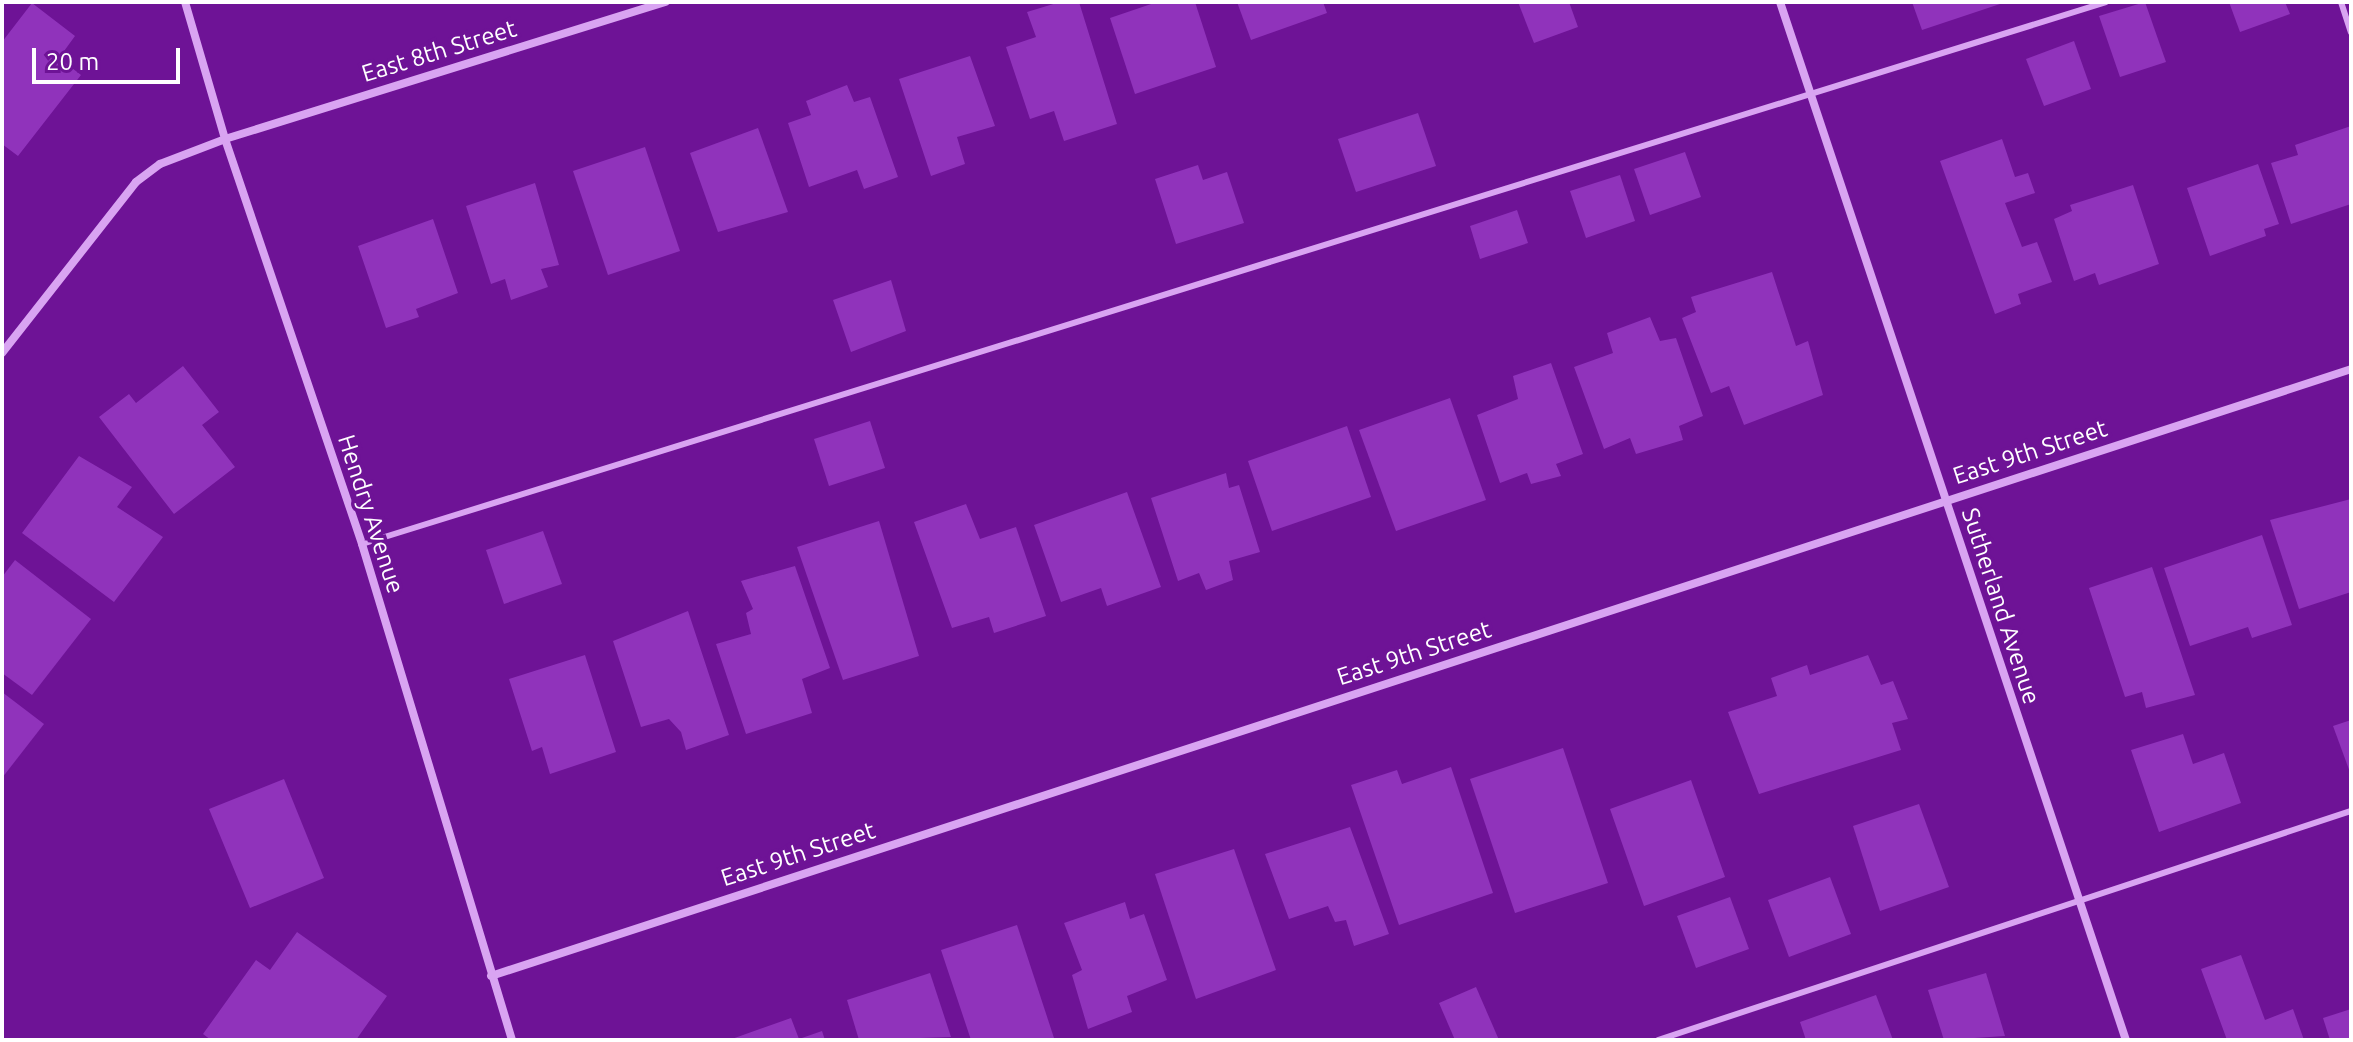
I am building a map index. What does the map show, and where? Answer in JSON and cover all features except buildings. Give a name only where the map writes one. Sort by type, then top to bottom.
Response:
[{"type":"street","name":"Hendry Avenue","points":[[185,2],[225,139],[362,544],[512,1040]]},
{"type":"street","name":"East 8th Street","points":[[2,353],[136,182],[160,164],[225,139],[666,2]]},
{"type":"street","name":"Sutherland Avenue","points":[[1780,2],[2126,1040]]},
{"type":"street","name":"East 9th Street","points":[[491,976],[2351,369]]},
{"type":"lane","points":[[362,544],[2106,2]]},
{"type":"lane","points":[[2341,2],[2351,32]]},
{"type":"lane","points":[[1658,1040],[2351,811]]}]
